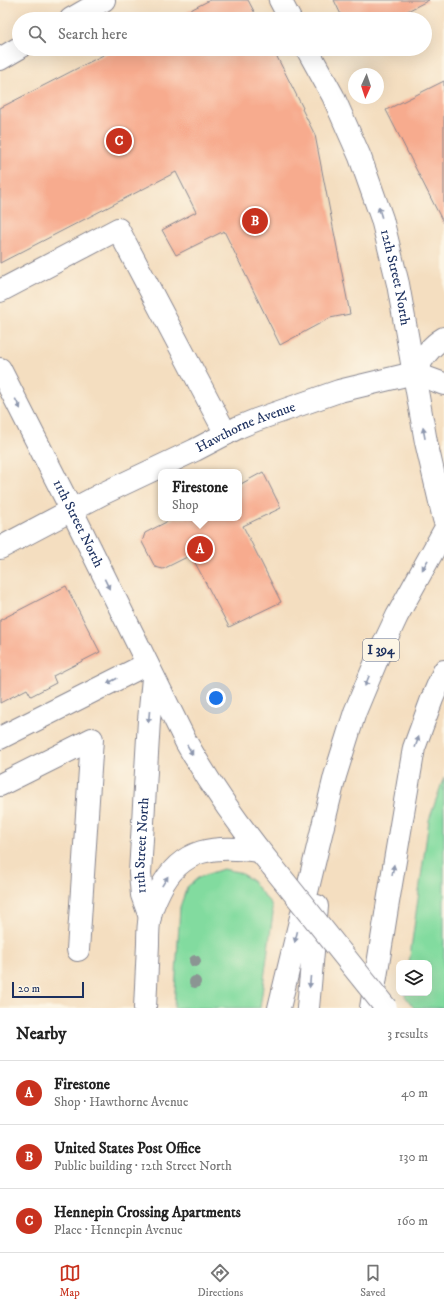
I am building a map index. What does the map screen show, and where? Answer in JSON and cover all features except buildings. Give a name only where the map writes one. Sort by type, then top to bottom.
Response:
[{"type":"main road","points":[[83,12],[104,0]]},
{"type":"main road","points":[[280,0],[286,12]]},
{"type":"main road","points":[[0,59],[12,52]]},
{"type":"main road","name":"12th Street North","points":[[311,56],[336,103],[360,156],[375,197],[387,238],[398,284],[426,442],[444,519]]},
{"type":"main road","points":[[0,291],[118,229],[226,434]]},
{"type":"main road","points":[[444,338],[438,341],[427,352],[414,373],[444,384]]},
{"type":"main road","name":"11th Street North","points":[[0,369],[72,511],[182,736],[200,767],[226,806],[265,859],[386,1008]]},
{"type":"main road","name":"Hawthorne Avenue","points":[[0,548],[102,494],[270,414],[369,383],[414,373]]},
{"type":"main road","name":"I 394","points":[[308,1008],[320,853],[335,776],[355,712],[380,652],[403,604],[444,531]]},
{"type":"main road","points":[[0,738],[150,671]]},
{"type":"main road","name":"11th Street North","points":[[150,671],[149,720],[140,873],[142,895],[150,917]]},
{"type":"main road","points":[[371,1008],[414,748],[444,671]]},
{"type":"main road","points":[[0,785],[92,739],[78,950]]},
{"type":"main road","points":[[279,1008],[335,776]]},
{"type":"main road","name":"11th Street North","points":[[145,1008],[150,917],[162,886],[174,869],[185,859],[202,852],[220,848],[242,848],[265,859]]},
{"type":"main road","points":[[386,1008],[387,908]]},
{"type":"green space","points":[[444,777],[444,1008],[414,1008],[405,996],[432,996],[432,960],[409,960],[429,820]]},
{"type":"green space","points":[[223,869],[238,872],[250,879],[271,904],[273,913],[260,1008],[174,1008],[180,907],[187,887],[198,878]]},
{"type":"place","name":"Hennepin Crossing Apartments","points":[[119,141]]},
{"type":"place","name":"United States Post Office","points":[[255,221]]},
{"type":"place","name":"Firestone","points":[[200,549]]}]
